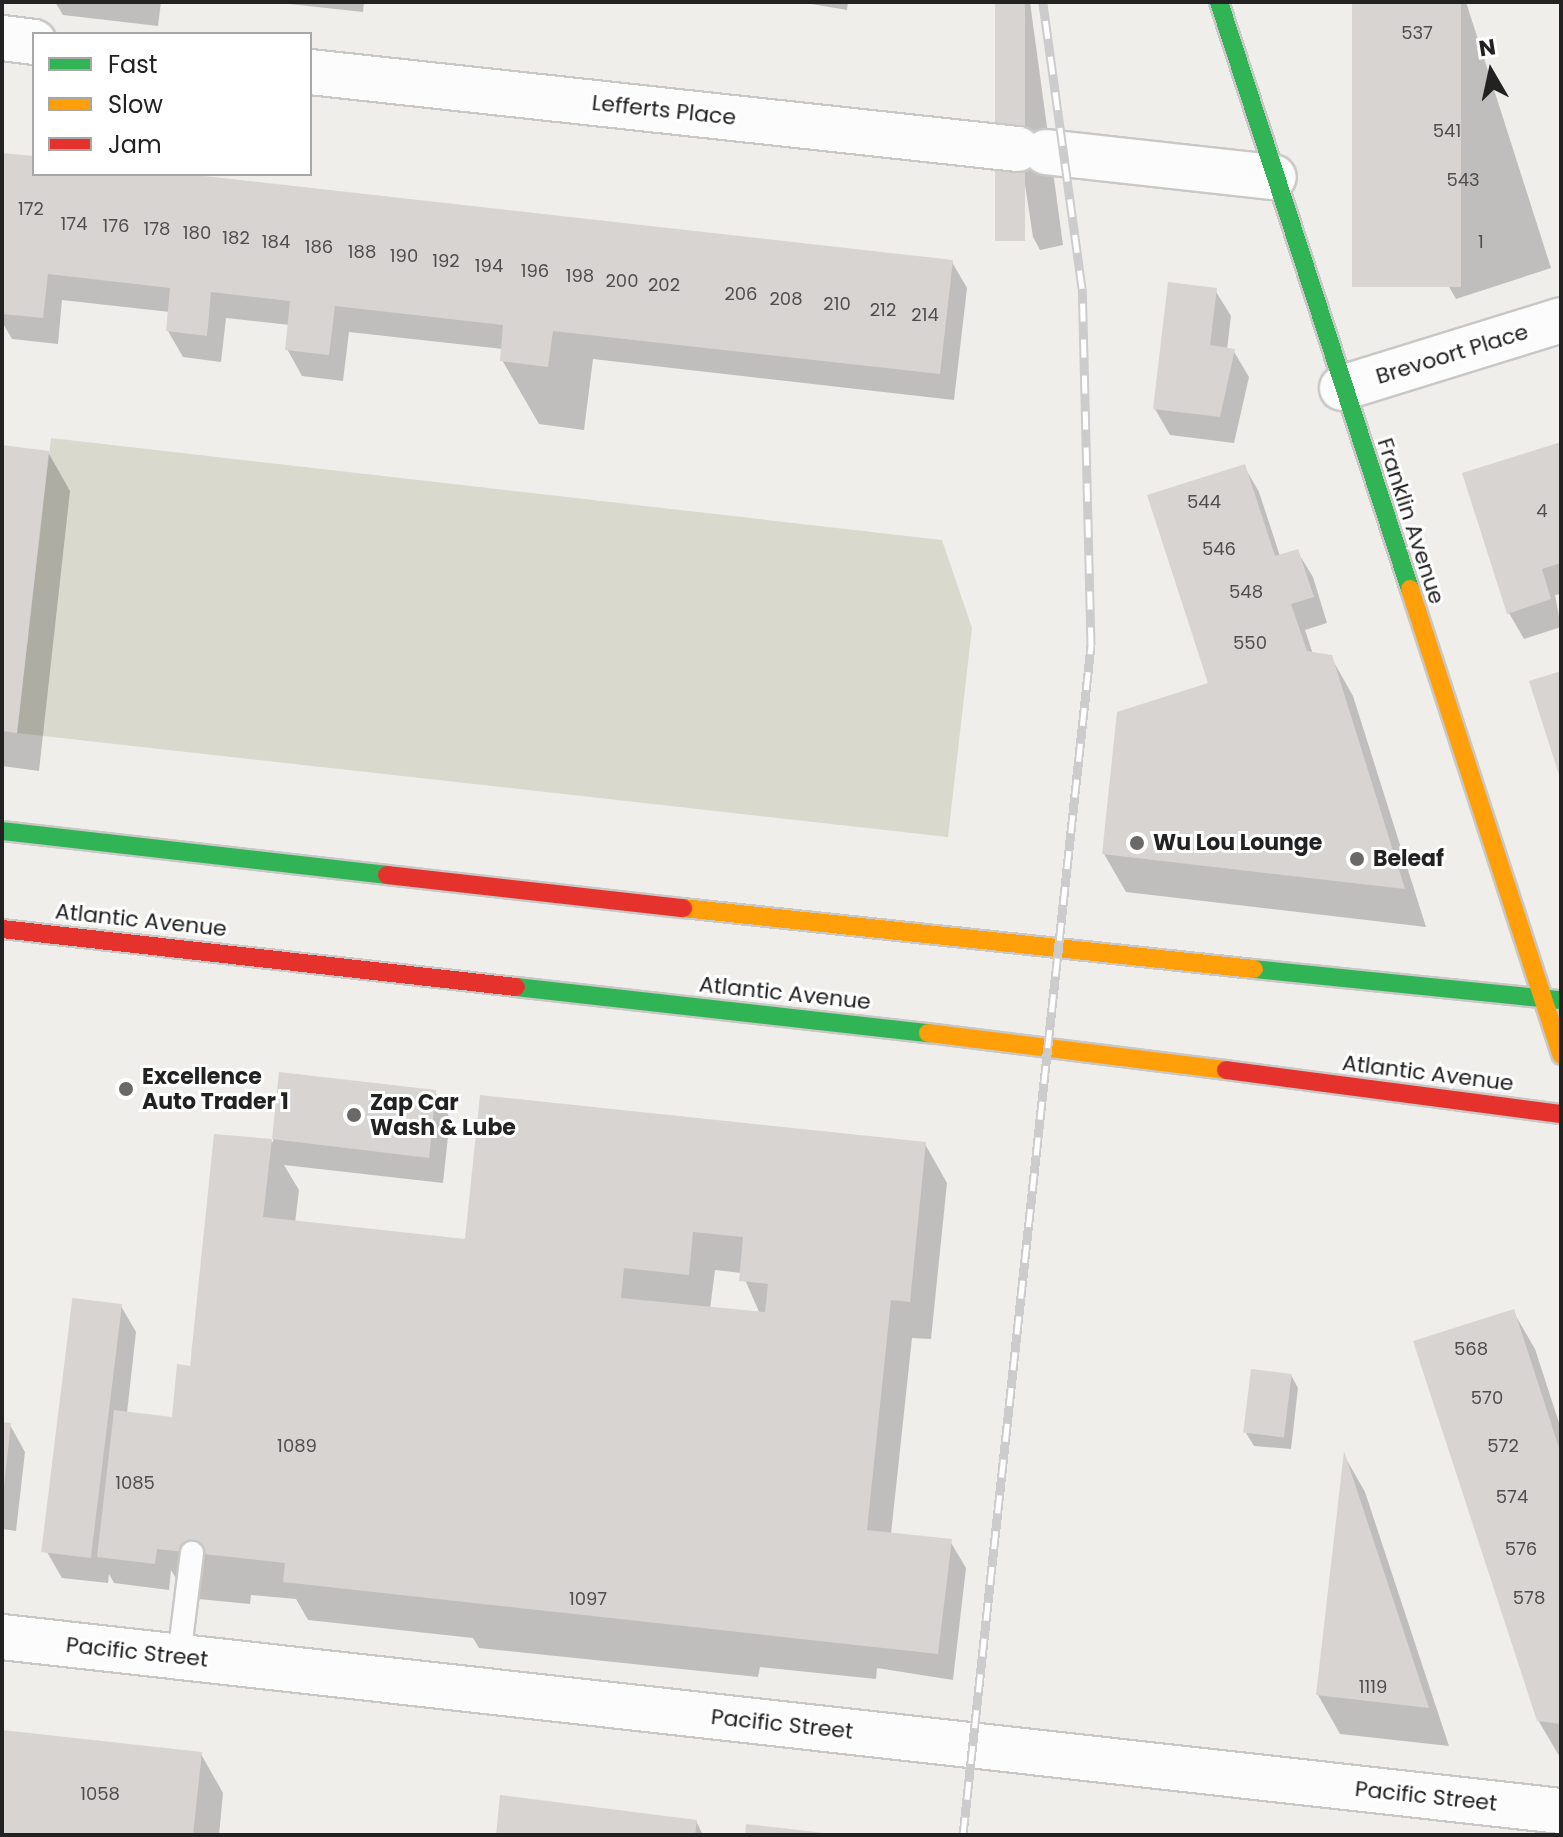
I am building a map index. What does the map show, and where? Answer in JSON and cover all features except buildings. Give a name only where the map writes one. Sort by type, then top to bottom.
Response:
[{"type":"main road","name":"Franklin Avenue","points":[[1219,2],[1342,388],[1552,999],[1561,1055]]},
{"type":"main road","points":[[2,831],[996,944],[1552,999]]},
{"type":"main road","name":"Atlantic Avenue","points":[[2,929],[1070,1049],[1561,1114]]},
{"type":"street","points":[[2,38],[32,42]]},
{"type":"street","name":"Lefferts Place","points":[[312,72],[1274,177]]},
{"type":"street","name":"Brevoort Place","points":[[1342,388],[1561,320]]},
{"type":"street","name":"Pacific Street","points":[[2,1637],[1561,1811]]},
{"type":"lane","points":[[179,1657],[192,1553]]},
{"type":"shaded area","points":[[51,438],[942,540],[972,628],[948,837],[17,733]]},
{"type":"railway","points":[[963,1835],[1091,645],[1082,288],[1043,2]]},
{"type":"traffic: fast","points":[[1219,2],[1410,589]]},
{"type":"traffic: fast","points":[[2,831],[387,875]]},
{"type":"traffic: fast","points":[[1254,969],[1561,1000]]},
{"type":"traffic: fast","points":[[516,987],[928,1033]]},
{"type":"traffic: slow","points":[[1410,589],[1561,1055]]},
{"type":"traffic: slow","points":[[683,908],[1254,969]]},
{"type":"traffic: slow","points":[[928,1033],[1226,1070]]},
{"type":"traffic: jam","points":[[387,875],[683,908]]},
{"type":"traffic: jam","points":[[2,929],[516,987]]},
{"type":"traffic: jam","points":[[1226,1070],[1561,1114]]},
{"type":"place","name":"Wu Lou Lounge","points":[[1137,843]]},
{"type":"place","name":"Beleaf","points":[[1357,859]]},
{"type":"place","name":"Excellence Auto Trader 1","points":[[126,1089]]},
{"type":"place","name":"Zap Car Wash & Lube","points":[[354,1115]]}]
